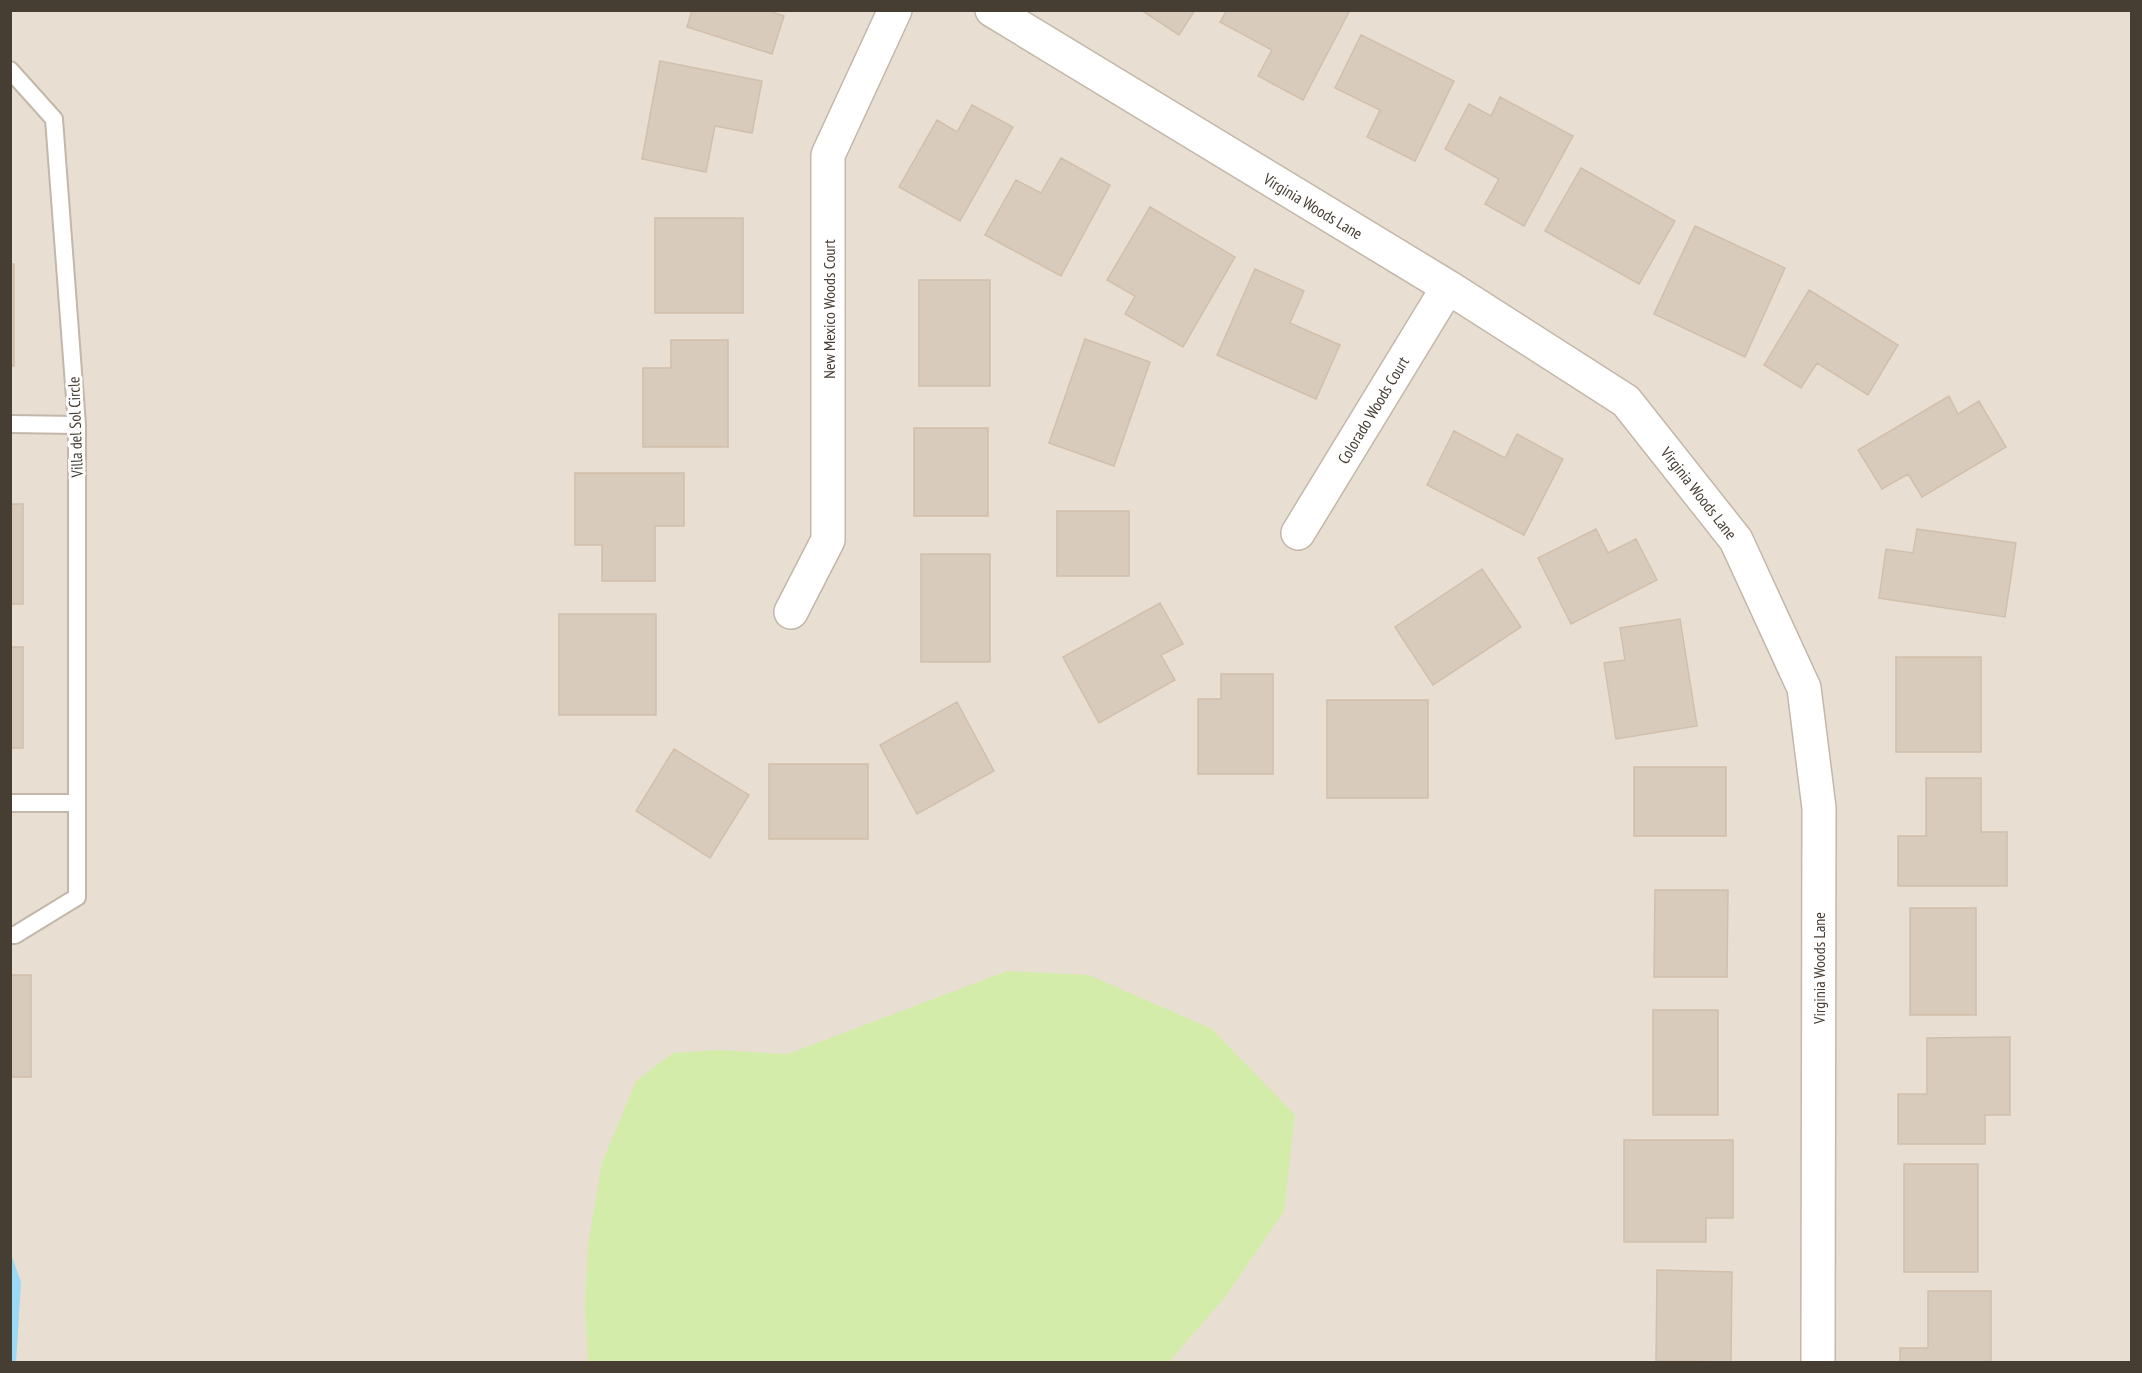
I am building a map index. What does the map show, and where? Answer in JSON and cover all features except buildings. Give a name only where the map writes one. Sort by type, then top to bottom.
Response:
[{"type":"street","name":"New Mexico Woods Court","points":[[791,612],[828,540],[828,155],[895,10]]},
{"type":"street","name":"Virginia Woods Lane","points":[[992,10],[1448,288],[1626,401],[1736,540],[1804,688],[1819,808],[1818,1362]]},
{"type":"street","name":"Colorado Woods Court","points":[[1298,534],[1448,288]]},
{"type":"lane","name":"Villa del Sol Circle","points":[[10,70],[54,119],[77,425],[77,897],[15,935],[10,935]]},
{"type":"lane","points":[[10,424],[77,425]]},
{"type":"lane","points":[[10,803],[77,803]]},
{"type":"shaded area","points":[[10,11],[2131,11],[2131,1362],[11,1362]]},
{"type":"green space","points":[[1007,971],[1089,975],[1212,1029],[1295,1115],[1284,1211],[1226,1296],[1169,1362],[588,1362],[585,1307],[588,1245],[602,1163],[636,1081],[673,1053],[718,1050],[788,1054]]},
{"type":"water","points":[[11,1254],[21,1282],[16,1362],[11,1362]]}]
